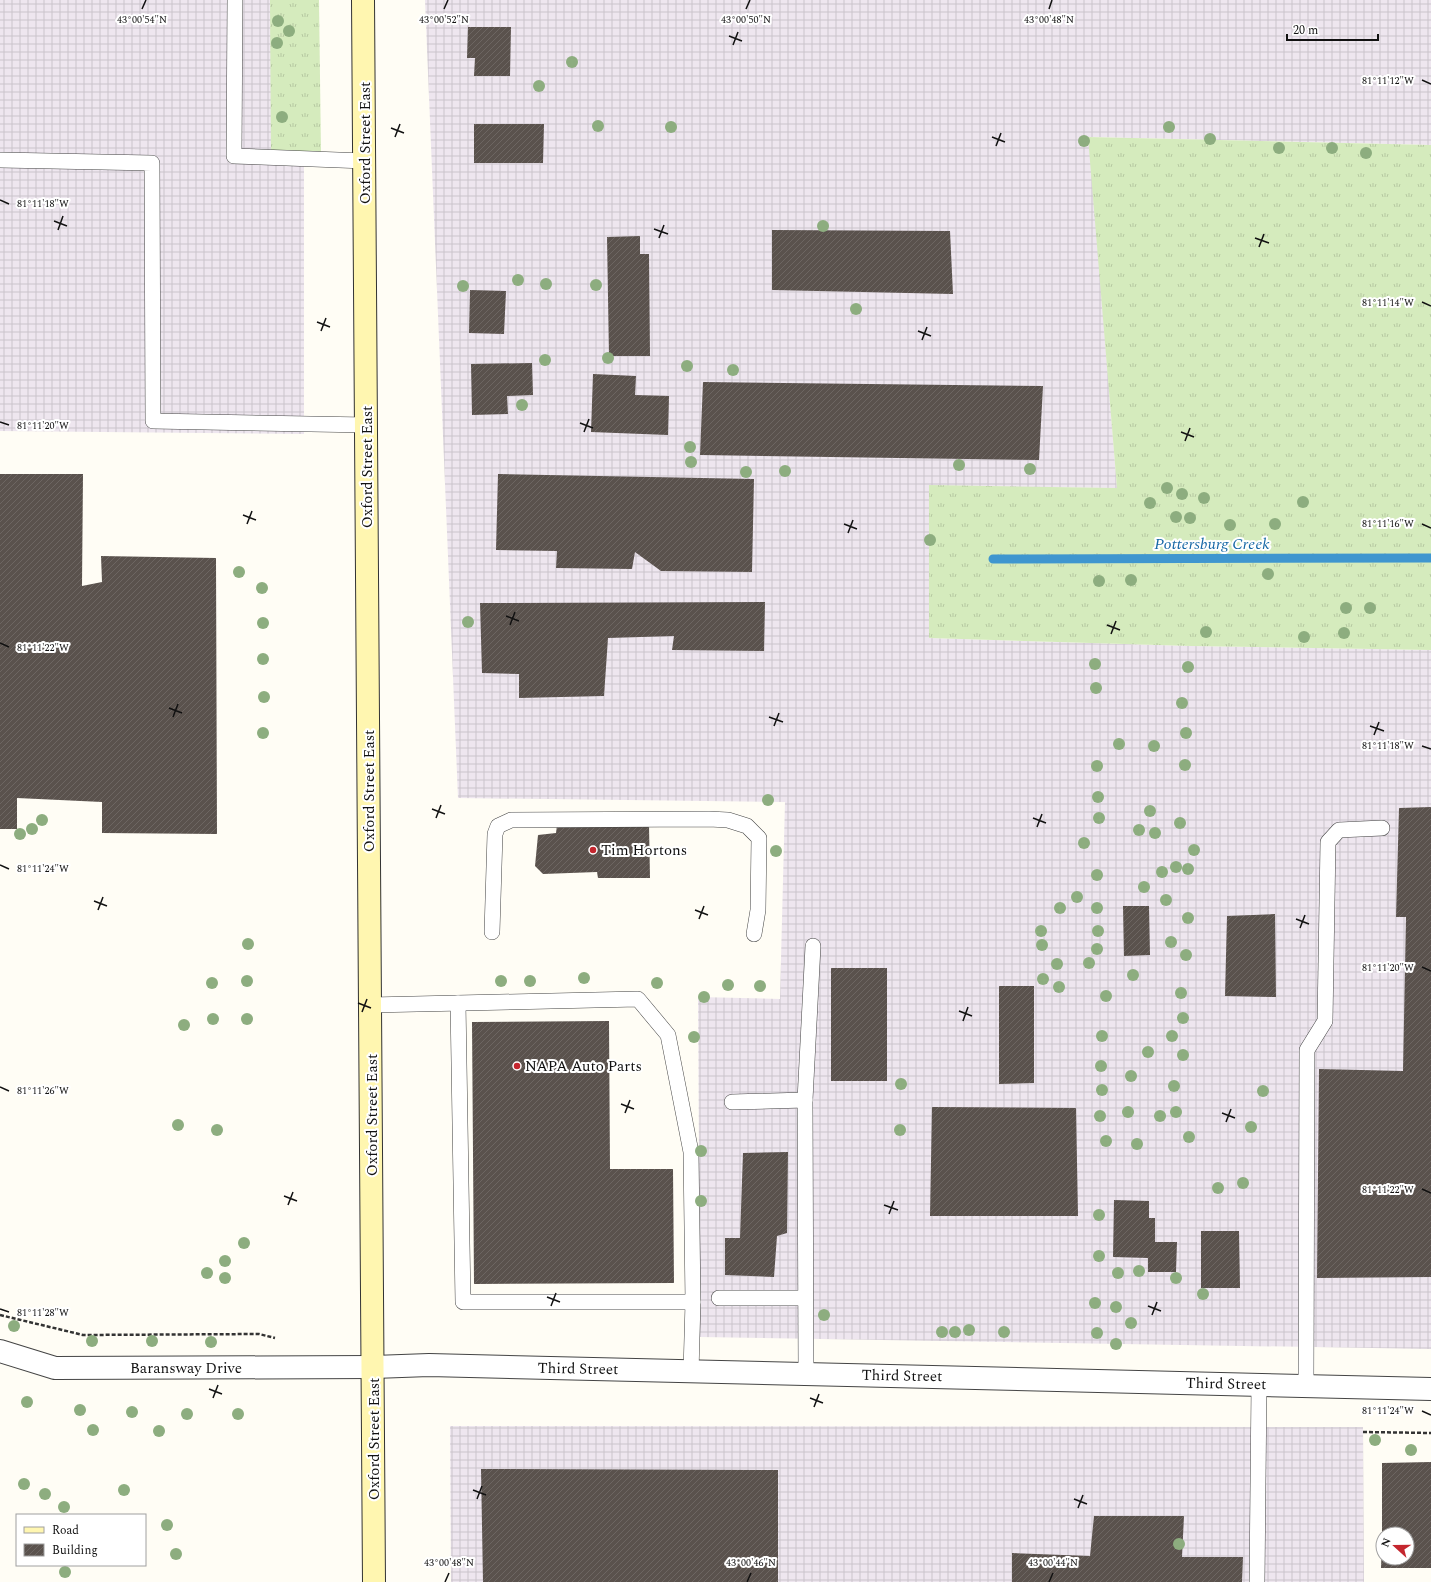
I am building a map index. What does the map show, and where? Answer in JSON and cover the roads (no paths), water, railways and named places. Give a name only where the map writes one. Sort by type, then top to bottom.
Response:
[{"type":"main road","name":"Oxford Street East","points":[[363,0],[374,1367],[374,1582]]},
{"type":"street","name":"Baransway Drive","points":[[0,1351],[55,1368],[374,1367]]},
{"type":"street","name":"Third Street","points":[[374,1367],[429,1365],[1431,1389]]},
{"type":"lane","points":[[235,0],[234,156],[365,161]]},
{"type":"lane","points":[[0,160],[152,163],[153,421],[367,425]]},
{"type":"lane","points":[[492,932],[495,834],[498,826],[511,820],[728,820],[747,826],[759,838],[758,910],[754,934]]},
{"type":"lane","points":[[1306,1386],[1307,1050],[1325,1021],[1328,842],[1339,830],[1382,828]]},
{"type":"lane","points":[[806,1374],[805,1100],[813,946]]},
{"type":"lane","points":[[371,1005],[638,1000],[668,1035],[691,1152],[693,1302],[691,1372]]},
{"type":"lane","points":[[458,1004],[463,1302],[693,1302]]},
{"type":"lane","points":[[732,1102],[805,1100]]},
{"type":"lane","points":[[719,1298],[805,1298]]},
{"type":"lane","points":[[1257,1582],[1259,1385]]},
{"type":"waterway","name":"Pottersburg Creek","points":[[993,559],[1431,558]]},
{"type":"place","name":"Tim Hortons","points":[[593,850]]},
{"type":"place","name":"NAPA Auto Parts","points":[[517,1066]]}]
